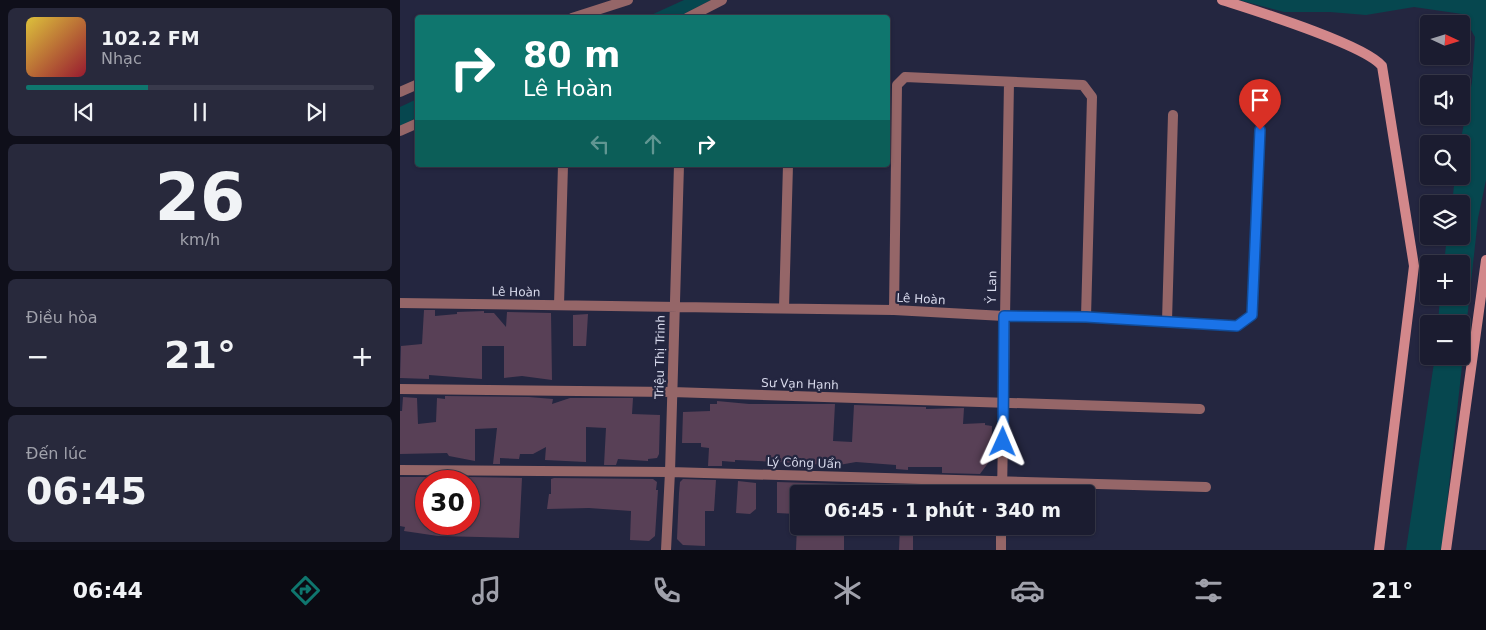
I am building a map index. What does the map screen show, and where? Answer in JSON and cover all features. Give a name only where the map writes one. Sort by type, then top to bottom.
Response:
[{"type":"street","points":[[581,15],[628,0]]},
{"type":"street","points":[[693,15],[722,0]]},
{"type":"street","points":[[1222,0],[1325,36],[1376,58],[1382,66],[1414,266],[1379,550]]},
{"type":"street","points":[[894,310],[897,85],[905,76],[1082,85],[1092,97],[1086,317]]},
{"type":"street","name":"Ỷ Lan","points":[[1002,482],[1009,82]]},
{"type":"street","points":[[400,92],[415,85]]},
{"type":"street","points":[[1167,321],[1173,114]]},
{"type":"street","points":[[400,131],[415,124]]},
{"type":"street","name":"Lê Hoàn","points":[[400,303],[894,310],[1004,316],[1086,317],[1237,326],[1252,315],[1260,130]]},
{"type":"street","points":[[560,305],[563,167]]},
{"type":"street","name":"Triệu Thị Trinh","points":[[666,550],[679,167]]},
{"type":"street","points":[[784,308],[788,167]]},
{"type":"street","points":[[1446,550],[1464,408],[1474,353],[1486,260]]},
{"type":"street","name":"Sư Vạn Hạnh","points":[[400,389],[672,392],[1200,409]]},
{"type":"street","name":"Lý Công Uẩn","points":[[400,470],[670,472],[1206,487]]},
{"type":"street","points":[[1001,535],[1001,550]]},
{"type":"shaded area","points":[[684,0],[711,0],[682,15],[651,15]]},
{"type":"shaded area","points":[[1239,0],[1486,0],[1486,180],[1478,218],[1470,292],[1470,255],[1445,255],[1446,245],[1470,245],[1470,195],[1453,195],[1454,185],[1470,185],[1470,135],[1462,135],[1464,125],[1470,125],[1470,92],[1475,37],[1470,28],[1470,15],[1414,7],[1366,15],[1330,12],[1284,12]]},
{"type":"shaded area","points":[[415,100],[415,118],[400,127],[400,107]]},
{"type":"shaded area","points":[[1439,305],[1469,305],[1467,315],[1439,315]]},
{"type":"shaded area","points":[[1434,365],[1462,365],[1442,550],[1406,550]]},
{"type":"building","points":[[424,310],[435,310],[435,316],[457,314],[457,312],[484,311],[484,313],[494,313],[506,327],[507,312],[551,313],[552,380],[522,376],[504,378],[504,346],[482,346],[482,379],[429,375],[429,379],[400,378],[401,346],[422,344]]},
{"type":"building","points":[[588,314],[586,346],[573,346],[573,315]]},
{"type":"building","points":[[445,396],[529,397],[553,399],[552,404],[570,398],[633,398],[632,414],[660,415],[659,454],[657,458],[648,459],[648,461],[618,459],[616,465],[604,465],[606,428],[586,427],[586,462],[545,460],[546,447],[533,454],[520,454],[519,459],[500,458],[500,464],[493,464],[497,428],[475,429],[475,461],[449,456],[447,453],[400,454],[400,411],[402,411],[403,397],[417,398],[418,424],[436,422],[437,398],[445,399]]},
{"type":"building","points":[[717,401],[749,404],[835,404],[833,441],[852,442],[854,405],[926,407],[926,409],[964,408],[963,424],[985,423],[985,425],[992,426],[991,459],[980,474],[942,473],[942,467],[908,467],[908,470],[896,469],[896,465],[856,462],[839,465],[807,464],[813,469],[799,469],[799,463],[735,460],[735,462],[722,461],[722,466],[708,466],[709,448],[701,447],[701,443],[682,443],[683,412],[710,411],[710,404],[717,404]]},
{"type":"building","points":[[400,477],[415,477],[415,533],[404,531],[405,527],[400,526]]},
{"type":"building","points":[[480,477],[522,478],[519,538],[431,535],[480,535]]},
{"type":"building","points":[[551,479],[653,479],[657,482],[656,490],[658,490],[655,536],[649,541],[630,540],[631,511],[589,508],[547,509],[549,494],[551,494]]},
{"type":"building","points":[[683,479],[716,480],[714,511],[705,511],[705,546],[683,545],[677,539],[680,482]]},
{"type":"building","points":[[738,481],[756,483],[756,509],[750,514],[736,513]]},
{"type":"building","points":[[777,482],[874,485],[790,485],[790,514],[777,513]]},
{"type":"building","points":[[797,535],[844,535],[844,550],[796,550]]},
{"type":"building","points":[[900,535],[913,535],[913,550],[899,550]]},
{"type":"route","points":[[1003,442],[1004,316],[1086,317],[1237,326],[1252,315],[1260,130]]}]
